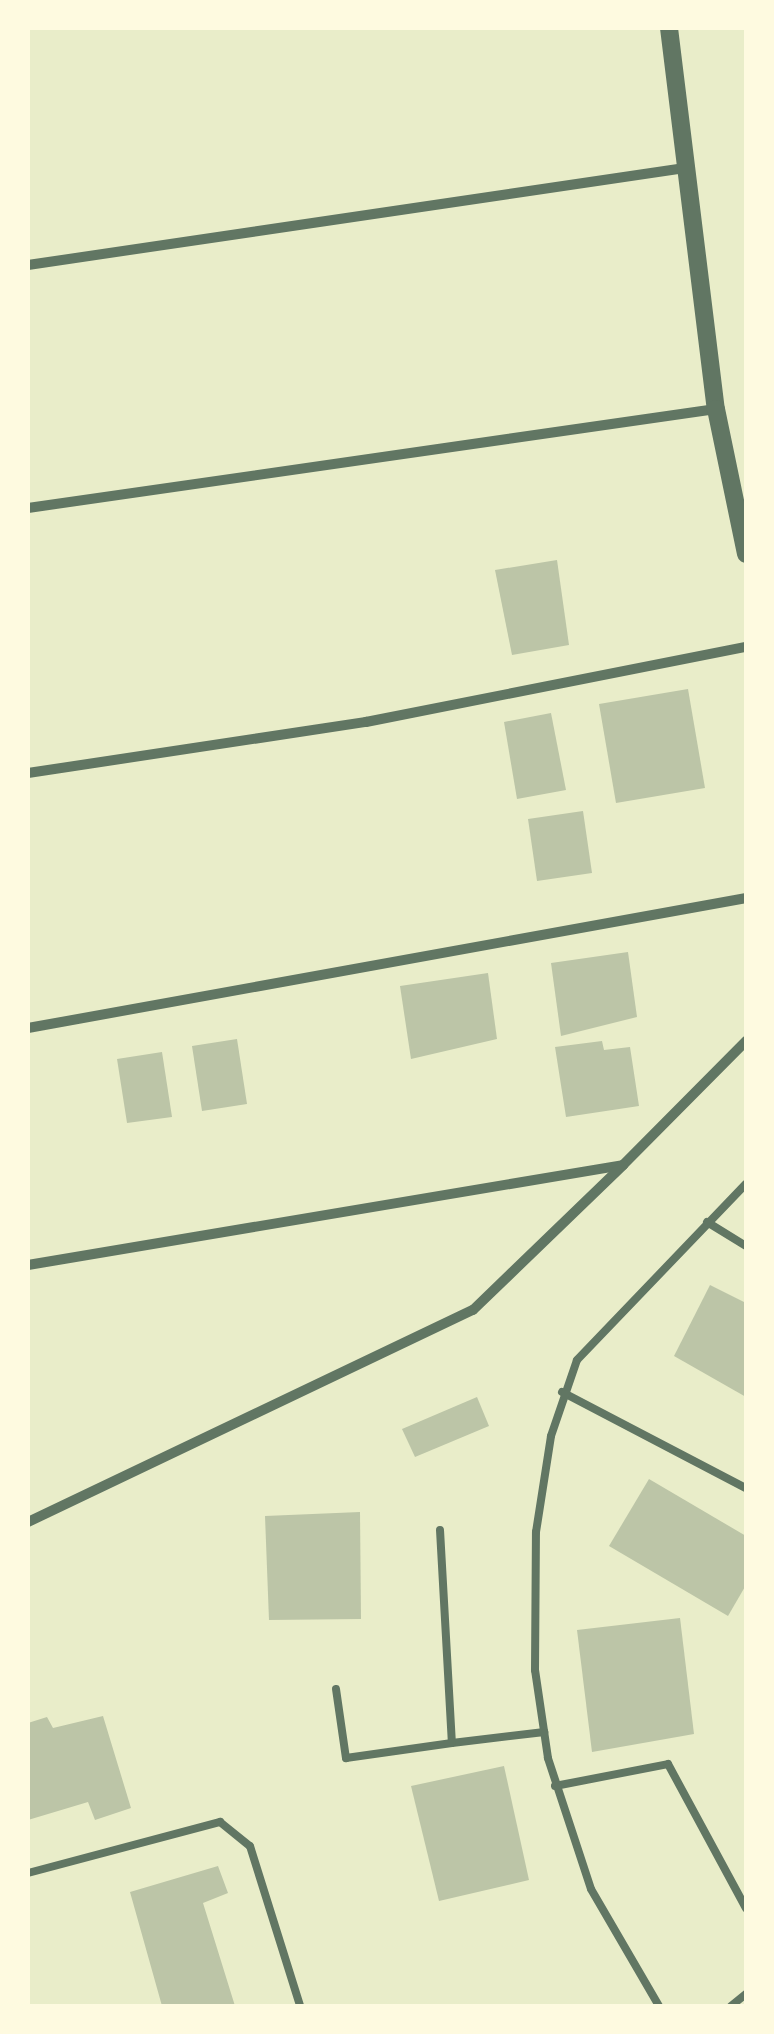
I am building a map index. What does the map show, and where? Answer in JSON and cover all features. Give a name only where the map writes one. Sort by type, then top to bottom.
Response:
[{"type":"street","points":[[669,28],[716,409],[746,554]]},
{"type":"street","points":[[28,265],[685,168]]},
{"type":"street","points":[[28,508],[716,409]]},
{"type":"street","points":[[28,773],[366,722],[746,647]]},
{"type":"street","points":[[28,1028],[746,898]]},
{"type":"street","points":[[28,1522],[472,1310],[746,1041]]},
{"type":"street","points":[[28,1265],[623,1164]]},
{"type":"lane","points":[[659,2006],[590,1889],[555,1786],[544,1732],[533,1580],[562,1392],[600,1329],[746,1184]]},
{"type":"lane","points":[[707,1222],[746,1246]]},
{"type":"lane","points":[[562,1392],[746,1488]]},
{"type":"lane","points":[[440,1530],[452,1743]]},
{"type":"lane","points":[[336,1689],[346,1758],[544,1732]]},
{"type":"lane","points":[[555,1786],[668,1764],[746,1908]]},
{"type":"lane","points":[[28,1873],[220,1822],[250,1846],[300,2006]]},
{"type":"lane","points":[[732,2006],[746,1994]]},
{"type":"building","points":[[557,560],[569,645],[512,655],[495,570]]},
{"type":"building","points":[[688,689],[705,788],[616,803],[599,704]]},
{"type":"building","points":[[551,713],[566,790],[517,799],[504,722]]},
{"type":"building","points":[[583,811],[592,873],[537,881],[528,819]]},
{"type":"building","points":[[628,952],[637,1017],[561,1036],[551,963]]},
{"type":"building","points":[[488,973],[497,1039],[411,1059],[400,986]]},
{"type":"building","points":[[237,1039],[247,1104],[202,1111],[192,1046]]},
{"type":"building","points":[[602,1041],[604,1050],[630,1047],[639,1106],[566,1117],[555,1047]]},
{"type":"building","points":[[162,1052],[172,1117],[127,1123],[117,1059]]},
{"type":"building","points":[[710,1285],[746,1303],[746,1397],[674,1356]]},
{"type":"building","points":[[477,1397],[489,1426],[415,1457],[402,1429]]},
{"type":"building","points":[[649,1479],[746,1536],[746,1585],[728,1616],[609,1546]]},
{"type":"building","points":[[360,1512],[361,1619],[269,1620],[265,1516]]},
{"type":"building","points":[[680,1618],[694,1734],[592,1752],[577,1630]]},
{"type":"building","points":[[103,1716],[131,1808],[95,1820],[88,1802],[28,1820],[28,1723],[47,1717],[53,1728]]},
{"type":"building","points":[[504,1766],[529,1880],[439,1901],[411,1786]]},
{"type":"building","points":[[218,1866],[228,1893],[203,1903],[235,2006],[162,2006],[130,1892]]}]
